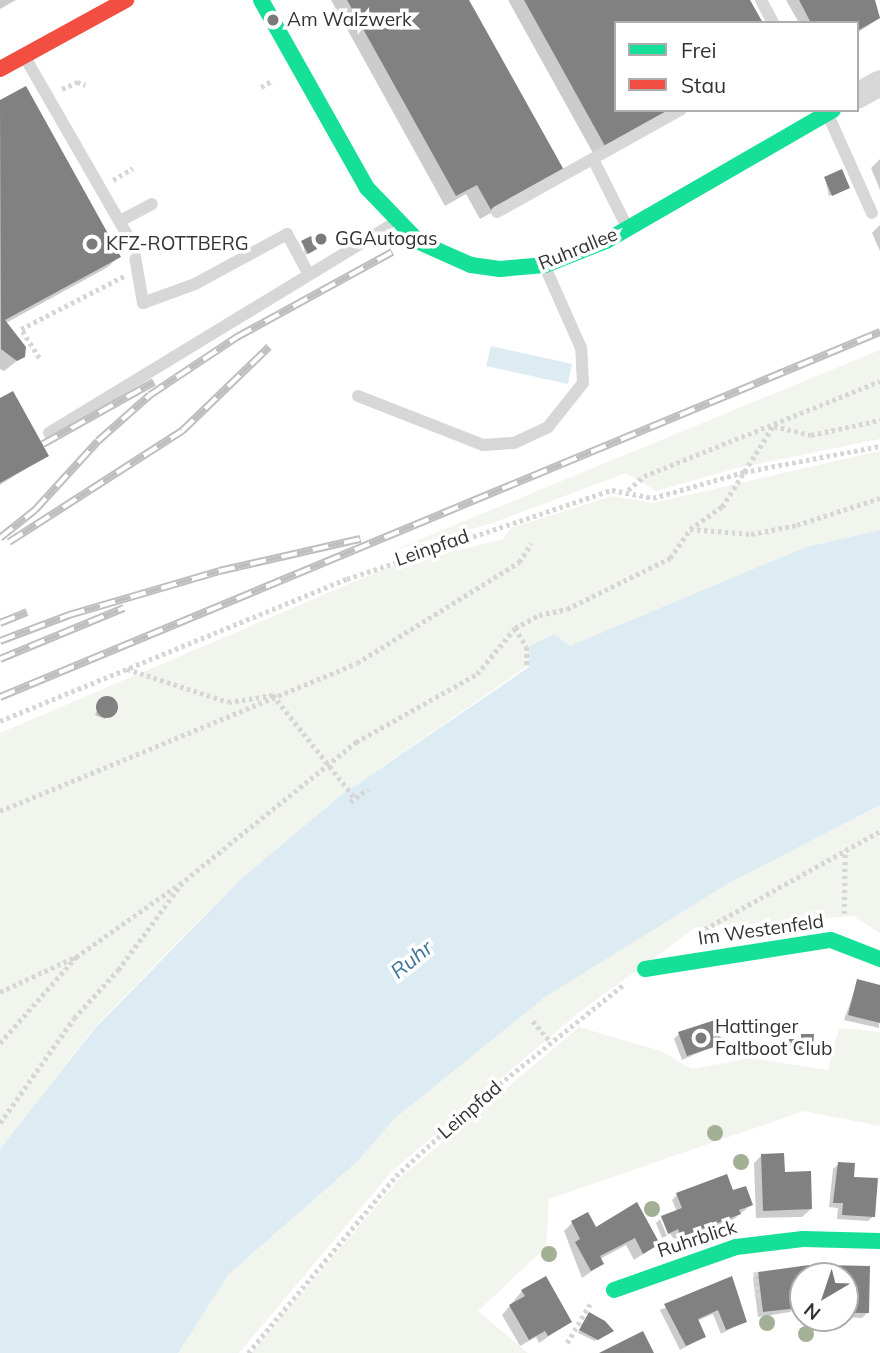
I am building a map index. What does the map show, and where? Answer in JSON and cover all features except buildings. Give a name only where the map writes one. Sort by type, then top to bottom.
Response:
[{"type":"street","points":[[0,69],[126,0]]},
{"type":"street","name":"Ruhrallee","points":[[261,0],[367,188],[396,223],[442,256],[471,265],[500,269],[545,265],[628,228],[827,112]]},
{"type":"street","points":[[859,95],[880,83]]},
{"type":"street","name":"Im Westenfeld","points":[[645,969],[772,947],[843,942],[880,959]]},
{"type":"street","name":"Ruhrblick","points":[[614,1290],[735,1247],[803,1239],[880,1241]]},
{"type":"lane","points":[[761,0],[772,21]]},
{"type":"lane","points":[[24,56],[120,221],[140,270],[143,303],[195,284],[287,234],[308,273]]},
{"type":"lane","points":[[497,212],[676,112]]},
{"type":"lane","points":[[829,112],[872,212]]},
{"type":"lane","points":[[593,159],[628,228]]},
{"type":"lane","points":[[120,221],[152,204]]},
{"type":"lane","points":[[49,433],[308,273],[396,223]]},
{"type":"lane","points":[[358,396],[483,445],[514,443],[548,427],[583,383],[581,348],[548,282],[545,265]]},
{"type":"path","points":[[48,96],[76,82],[86,85]]},
{"type":"path","points":[[39,358],[21,329],[110,281],[140,270]]},
{"type":"path","points":[[628,490],[644,476],[880,381]]},
{"type":"path","points":[[773,426],[811,435],[880,420]]},
{"type":"path","points":[[0,992],[76,957],[185,880],[328,763],[419,703],[477,674],[515,628],[539,615],[567,609],[670,558],[690,529],[722,507],[773,426]]},
{"type":"path","name":"Leinpfad","points":[[0,721],[456,539],[612,489],[628,490],[653,498],[744,472],[880,446]]},
{"type":"path","points":[[690,529],[751,534],[797,525],[880,498]]},
{"type":"path","points":[[127,669],[228,702],[295,691],[357,663],[519,562],[531,544]]},
{"type":"path","points":[[515,628],[527,647],[527,667]]},
{"type":"path","points":[[273,695],[328,763],[353,800],[369,789]]},
{"type":"path","points":[[0,811],[171,743],[273,695]]},
{"type":"path","points":[[695,935],[880,831]]},
{"type":"path","points":[[843,942],[845,849]]},
{"type":"path","points":[[0,1123],[74,1018],[118,970],[185,880]]},
{"type":"path","points":[[0,1043],[76,957]]},
{"type":"path","name":"Leinpfad","points":[[248,1353],[396,1176],[550,1041],[645,969]]},
{"type":"path","points":[[533,1021],[550,1041]]},
{"type":"path","points":[[567,1342],[593,1299]]},
{"type":"shaded area","points":[[880,350],[880,439],[737,468],[656,491],[626,473],[490,524],[394,550]]},
{"type":"shaded area","points":[[880,451],[880,530],[806,547],[526,667],[340,796],[241,879],[94,1028],[0,1149],[0,733],[384,569],[503,539],[511,528],[612,496],[653,503]]},
{"type":"shaded area","points":[[880,805],[880,933],[853,916],[695,928],[577,1014],[392,1171],[239,1353],[178,1353],[229,1274],[358,1161],[394,1119],[544,995],[727,883]]},
{"type":"shaded area","points":[[579,1027],[661,1051],[692,1069],[751,1058],[828,1070],[839,1028],[880,1032],[880,1126],[804,1111],[549,1199],[546,1247],[478,1311],[528,1353],[251,1353],[401,1177]]},
{"type":"water","points":[[491,346],[572,364],[568,384],[486,366]]},
{"type":"water","name":"Ruhr","points":[[880,530],[880,805],[727,884],[545,997],[394,1119],[358,1161],[229,1274],[178,1353],[0,1353],[0,1149],[95,1028],[241,879],[340,796],[529,667],[530,646],[554,634],[570,646],[806,547]]},
{"type":"railway","points":[[0,538],[35,510],[98,441],[150,395],[237,337],[392,252]]},
{"type":"railway","points":[[0,697],[880,332]]},
{"type":"railway","points":[[9,542],[182,431],[269,347]]},
{"type":"railway","points":[[43,444],[154,382]]},
{"type":"railway","points":[[0,641],[69,615],[219,571],[360,539]]},
{"type":"railway","points":[[0,659],[124,608]]},
{"type":"railway","points":[[0,623],[27,612]]},
{"type":"traffic: fast","points":[[261,0],[367,188],[419,242],[471,265],[500,269],[545,265],[606,241],[830,112]]},
{"type":"traffic: fast","points":[[645,969],[831,940],[880,959]]},
{"type":"traffic: fast","points":[[614,1290],[736,1247],[803,1239],[880,1241]]},
{"type":"traffic: jam","points":[[0,69],[126,0]]},
{"type":"place","name":"Am Walzwerk","points":[[273,20]]},
{"type":"place","name":"GGAutogas","points":[[321,239]]},
{"type":"place","name":"KFZ-ROTTBERG","points":[[92,244]]},
{"type":"place","name":"Hattinger Faltboot Club","points":[[701,1038]]}]
